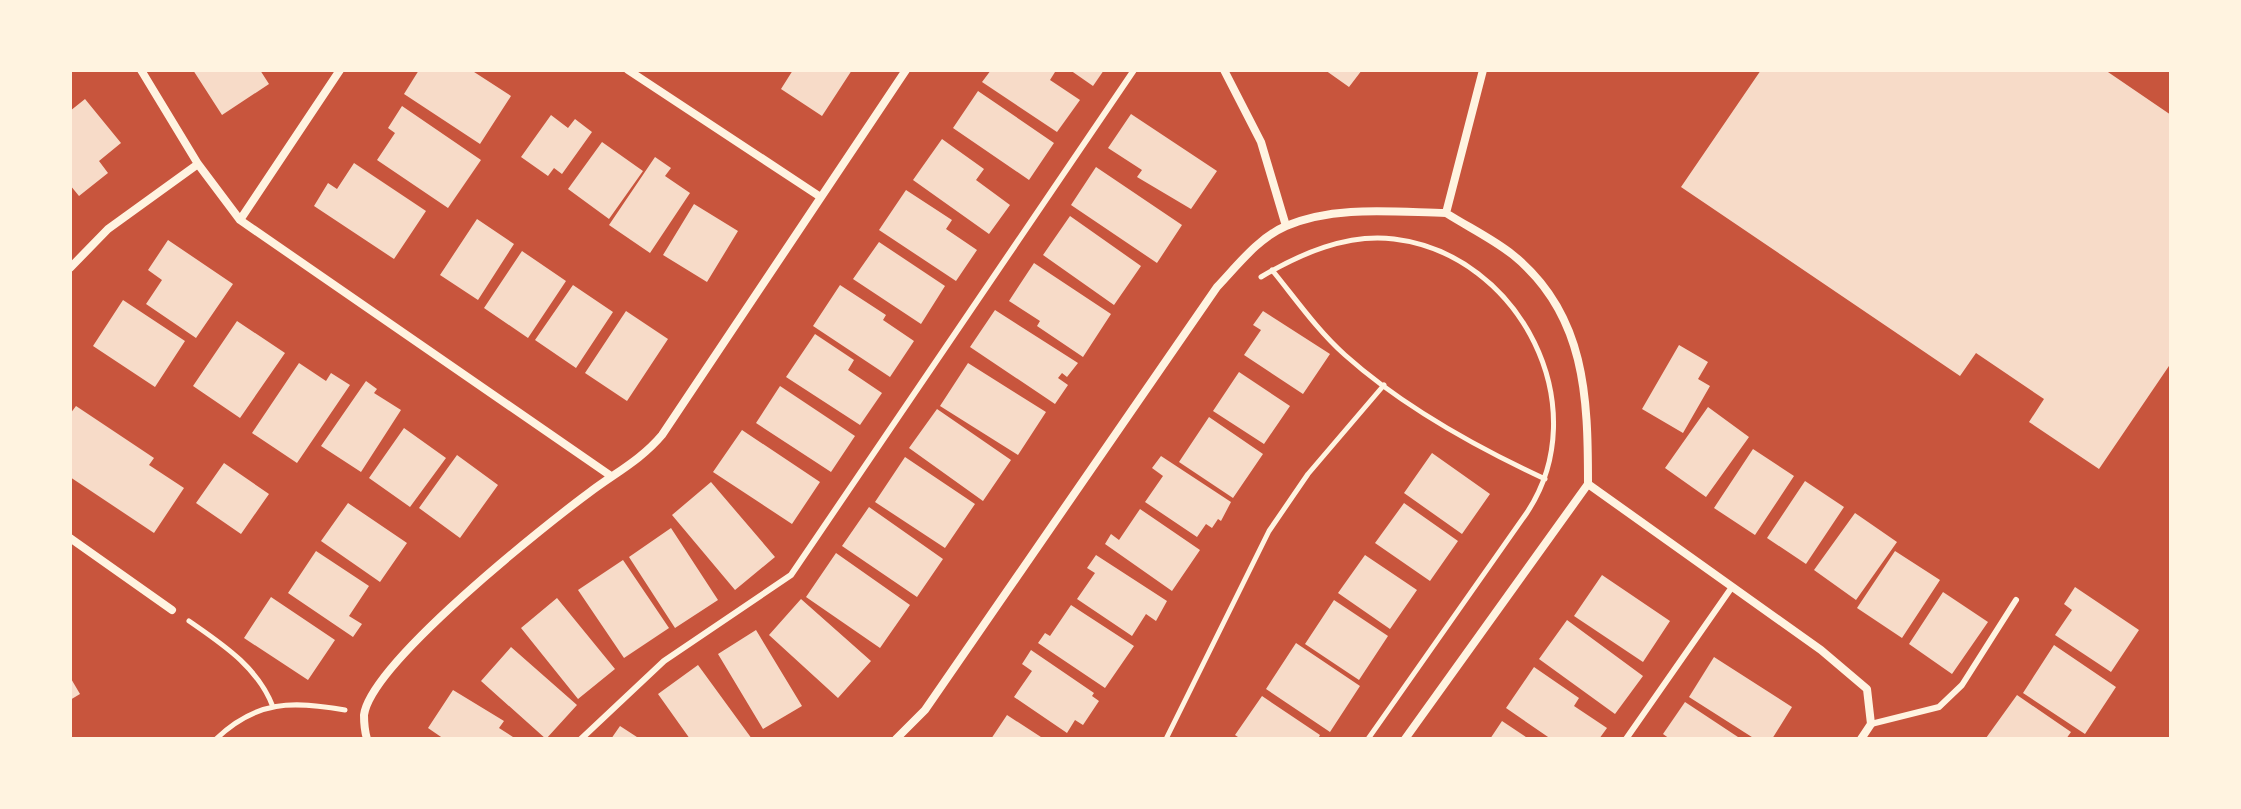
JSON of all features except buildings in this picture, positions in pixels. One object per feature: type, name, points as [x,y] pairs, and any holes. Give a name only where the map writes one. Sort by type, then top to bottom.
[{"type":"street","points":[[141,70],[198,164],[240,220],[611,476]]},
{"type":"street","points":[[240,220],[340,70]]},
{"type":"street","points":[[628,70],[819,196]]},
{"type":"street","points":[[367,739],[364,713],[375,691],[409,650],[469,589],[611,476],[644,456],[662,435],[906,70]]},
{"type":"street","points":[[1224,70],[1261,142],[1286,226]]},
{"type":"street","points":[[1446,213],[1483,70]]},
{"type":"street","points":[[70,268],[108,229],[198,164]]},
{"type":"street","points":[[896,739],[925,710],[1217,287],[1259,244],[1286,226],[1353,211],[1446,213],[1514,256],[1563,312],[1581,366],[1588,435],[1588,484],[1405,739]]},
{"type":"street","points":[[1588,484],[1867,689],[1871,724],[1861,739]]},
{"type":"street","points":[[70,538],[172,610]]},
{"type":"lane","points":[[581,739],[664,661],[791,575],[1134,70]]},
{"type":"lane","points":[[1626,739],[1732,587]]},
{"type":"lane","points":[[1871,724],[1939,707],[1962,685],[2016,600]]},
{"type":"path","points":[[1368,739],[1526,514],[1545,479],[1553,416],[1549,382],[1538,348],[1521,316],[1496,288],[1455,259],[1395,239],[1359,239],[1292,258],[1272,270],[1342,353],[1384,385],[1455,431],[1545,479]]},
{"type":"path","points":[[1166,739],[1269,531],[1308,474],[1384,385]]},
{"type":"path","points":[[172,610],[236,655],[266,687],[273,707]]},
{"type":"path","points":[[216,739],[232,724],[262,708],[301,703],[364,713]]}]
